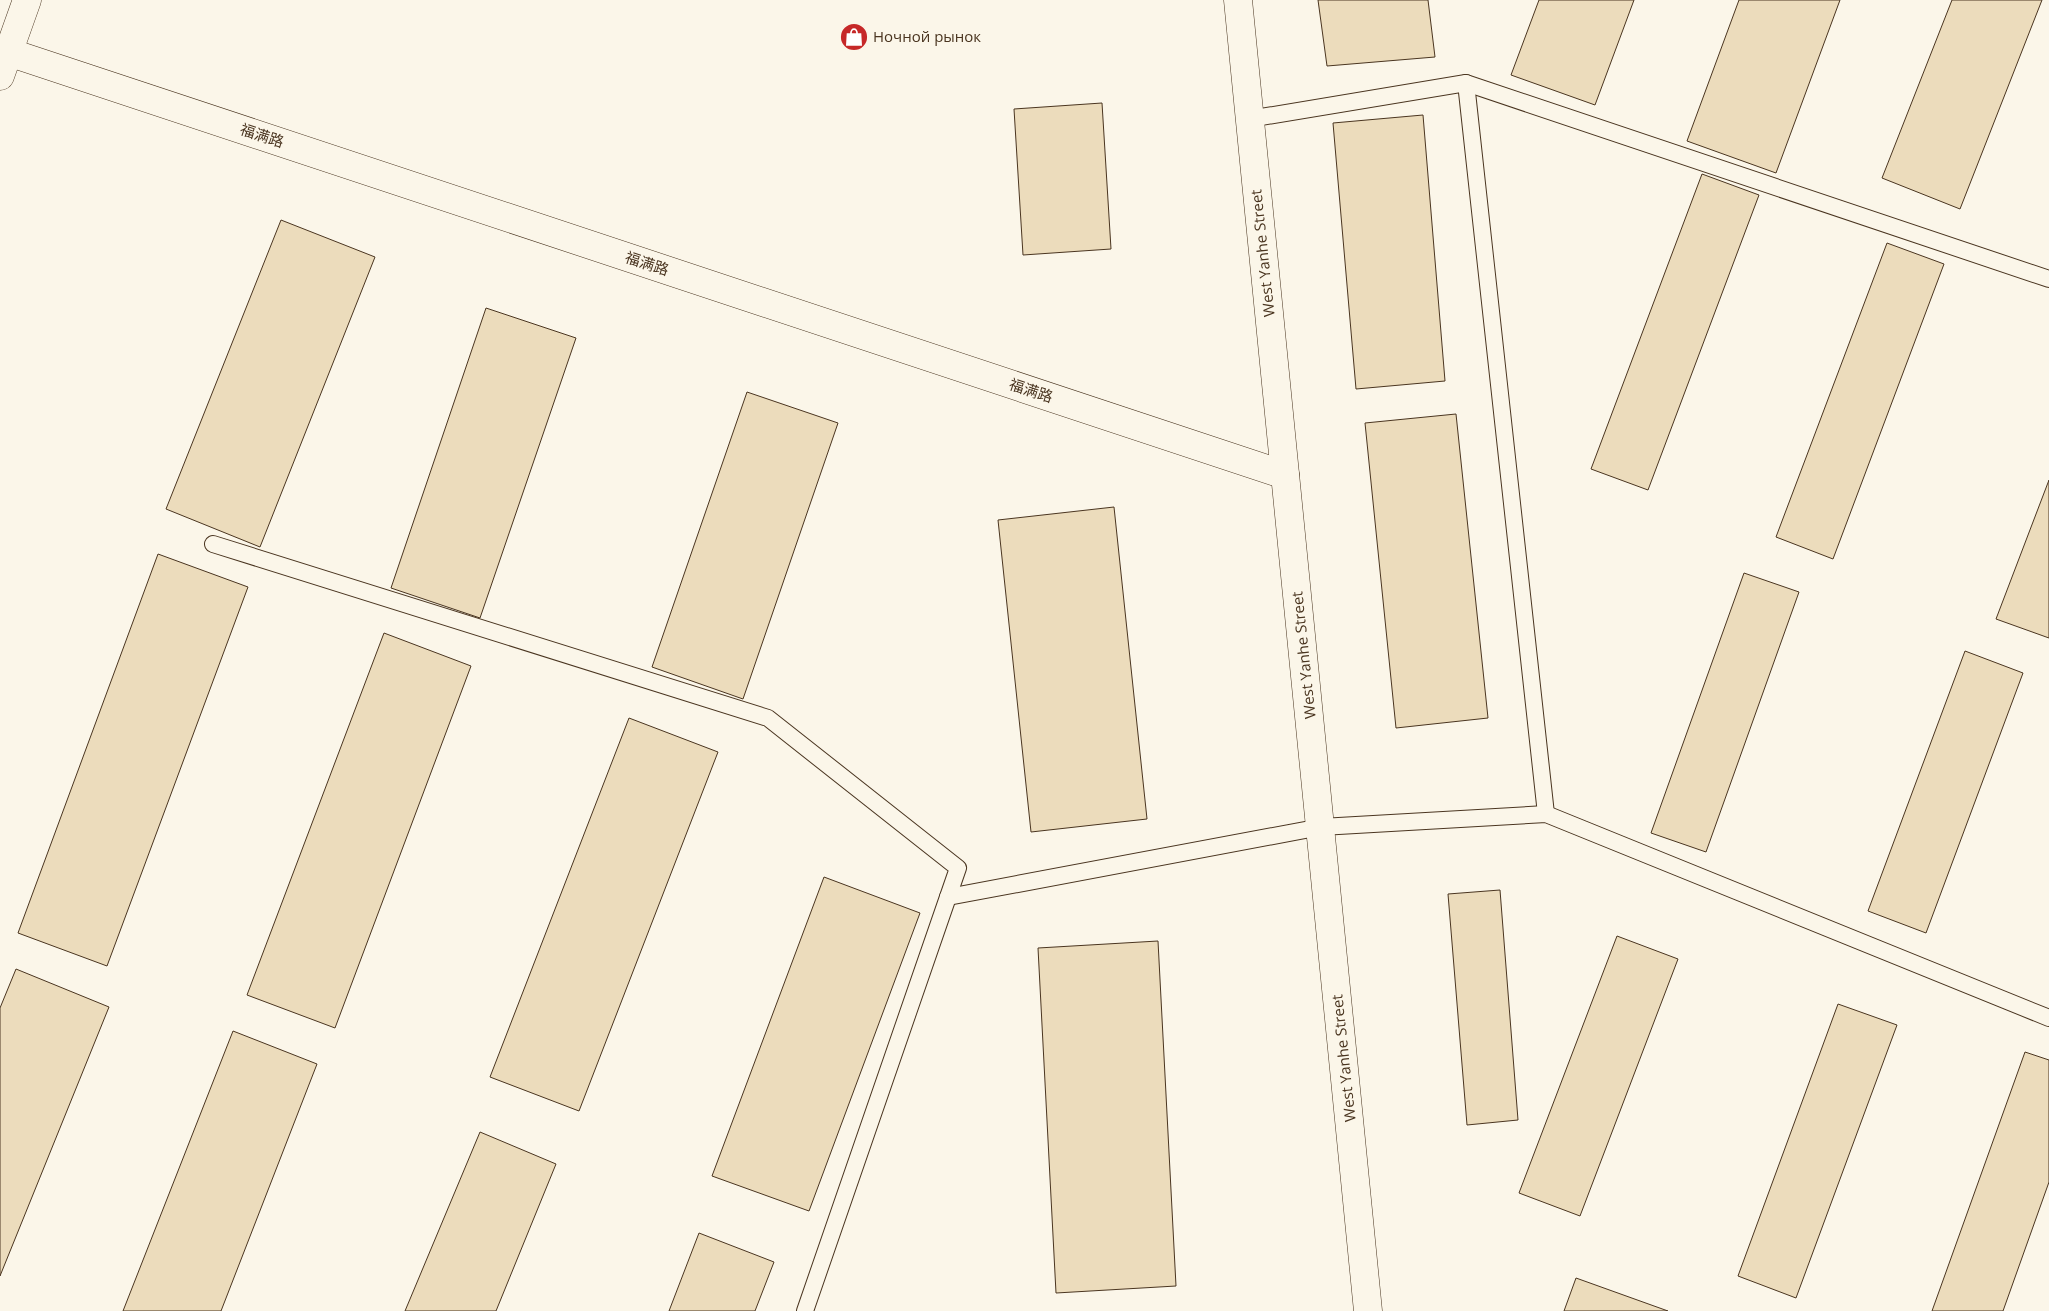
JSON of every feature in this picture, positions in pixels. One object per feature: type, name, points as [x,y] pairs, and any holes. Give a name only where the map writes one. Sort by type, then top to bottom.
[{"type":"street","points":[[4,64],[27,0]]},
{"type":"street","name":"West Yanhe Street","points":[[1238,0],[1368,1311]]},
{"type":"street","name":"福满路","points":[[4,64],[1285,475]]},
{"type":"lane","points":[[1466,83],[1546,814]]},
{"type":"lane","points":[[1249,119],[1466,83],[2049,279]]},
{"type":"lane","points":[[213,544],[768,718],[958,868],[805,1311]]},
{"type":"lane","points":[[948,898],[1321,827],[1546,814],[2049,1018]]},
{"type":"building","points":[[1318,0],[1428,0],[1435,57],[1327,66]]},
{"type":"building","points":[[1539,0],[1634,0],[1595,105],[1511,75]]},
{"type":"building","points":[[1739,0],[1840,0],[1776,173],[1687,141]]},
{"type":"building","points":[[1952,0],[2042,0],[1960,209],[1882,178]]},
{"type":"building","points":[[1102,103],[1111,249],[1023,255],[1014,109]]},
{"type":"building","points":[[1423,115],[1445,381],[1356,389],[1333,123]]},
{"type":"building","points":[[1702,174],[1759,195],[1648,490],[1591,469]]},
{"type":"building","points":[[281,220],[375,257],[260,547],[166,509]]},
{"type":"building","points":[[1887,243],[1944,264],[1833,559],[1776,537]]},
{"type":"building","points":[[486,308],[576,338],[480,618],[391,588]]},
{"type":"building","points":[[747,392],[838,423],[743,699],[652,667]]},
{"type":"building","points":[[1456,414],[1488,718],[1396,728],[1365,423]]},
{"type":"building","points":[[2049,480],[2049,638],[1996,619]]},
{"type":"building","points":[[1114,507],[1147,819],[1031,832],[998,520]]},
{"type":"building","points":[[158,554],[248,587],[107,966],[18,933]]},
{"type":"building","points":[[1744,573],[1799,592],[1706,852],[1651,833]]},
{"type":"building","points":[[384,633],[471,666],[335,1028],[247,995]]},
{"type":"building","points":[[1965,651],[2023,673],[1926,933],[1868,911]]},
{"type":"building","points":[[629,718],[718,752],[579,1111],[490,1077]]},
{"type":"building","points":[[824,877],[920,913],[809,1211],[712,1176]]},
{"type":"building","points":[[1500,890],[1518,1120],[1467,1125],[1448,894]]},
{"type":"building","points":[[1617,936],[1678,959],[1580,1216],[1519,1193]]},
{"type":"building","points":[[1158,941],[1176,1286],[1056,1293],[1038,948]]},
{"type":"building","points":[[16,969],[109,1007],[0,1276],[0,1008]]},
{"type":"building","points":[[1838,1004],[1897,1025],[1796,1298],[1738,1276]]},
{"type":"building","points":[[233,1031],[317,1064],[221,1311],[123,1311]]},
{"type":"building","points":[[2025,1052],[2049,1060],[2049,1182],[2003,1311],[1932,1311]]},
{"type":"building","points":[[480,1132],[556,1164],[496,1311],[405,1311]]},
{"type":"building","points":[[699,1233],[774,1262],[755,1311],[669,1311]]},
{"type":"building","points":[[1576,1278],[1668,1311],[1564,1311]]},
{"type":"place","name":"Ночной рынок","points":[[854,37]]}]
